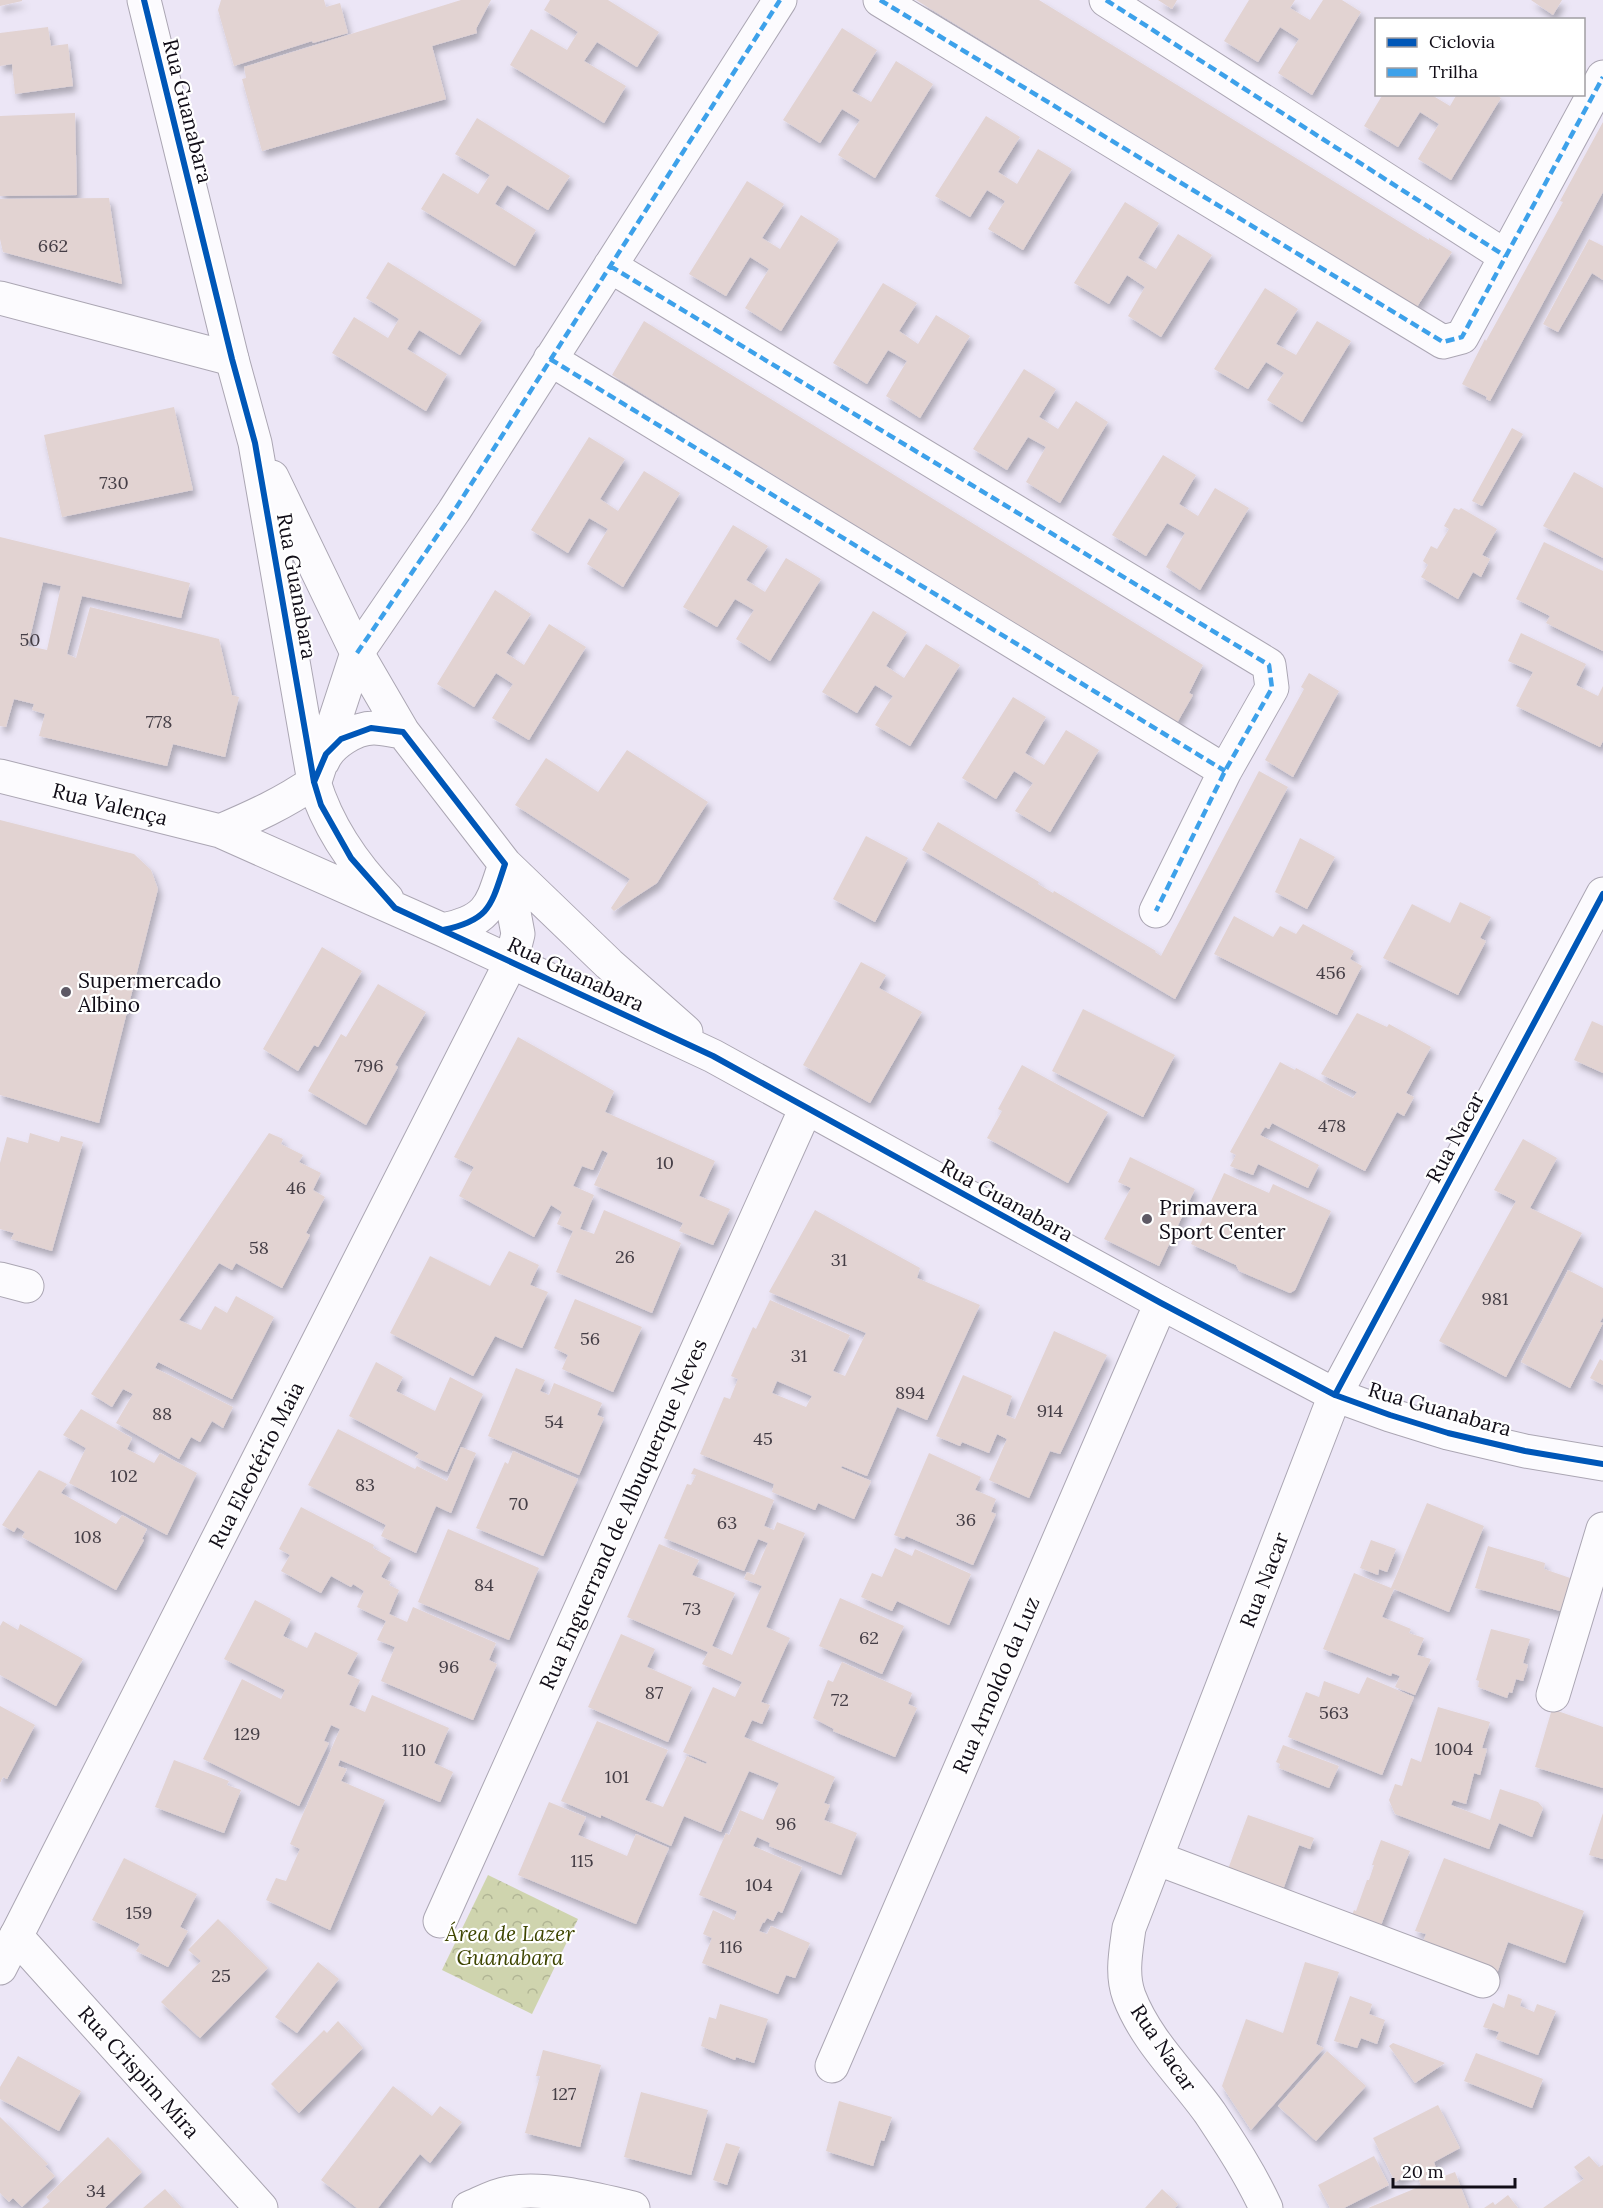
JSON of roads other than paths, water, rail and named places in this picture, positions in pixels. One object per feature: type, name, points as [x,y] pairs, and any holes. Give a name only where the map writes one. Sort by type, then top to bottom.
[{"type":"street","name":"Rua Guanabara","points":[[144,0],[232,359],[255,443],[314,783],[321,806],[351,858],[395,908],[713,1056],[1161,1303],[1335,1395],[1448,1433],[1525,1451],[1603,1464]]},
{"type":"street","points":[[314,783],[357,653],[454,511],[780,0]]},
{"type":"street","points":[[880,0],[1443,342],[1461,337],[1603,77]]},
{"type":"street","points":[[1106,0],[1505,256]]},
{"type":"street","points":[[610,266],[1269,665],[1272,688],[1225,771],[1156,911]]},
{"type":"street","points":[[0,297],[232,359]]},
{"type":"street","points":[[550,359],[1225,771]]},
{"type":"street","name":"Rua Guanabara","points":[[255,443],[357,653],[403,732],[504,864],[609,964],[713,1056]]},
{"type":"street","points":[[219,831],[263,813],[314,783],[326,754],[341,739],[371,728],[403,732]]},
{"type":"street","name":"Rua Valença","points":[[0,776],[219,831],[395,908]]},
{"type":"street","points":[[443,930],[462,926],[481,916],[492,902],[504,864]]},
{"type":"street","name":"Rua Eleotério Maia","points":[[0,1968],[512,962],[518,934],[504,864]]},
{"type":"street","name":"Rua Nacar","points":[[1266,2208],[1234,2150],[1210,2113],[1143,2025],[1129,1995],[1124,1964],[1129,1929],[1335,1395],[1603,894]]},
{"type":"street","name":"Rua Enguerrand de Albuquerque Neves","points":[[440,1921],[807,1108]]},
{"type":"street","name":"Rua Arnoldo da Luz","points":[[832,2066],[1161,1303]]},
{"type":"street","points":[[1553,1695],[1603,1529]]},
{"type":"street","points":[[1156,1858],[1483,1981]]},
{"type":"street","name":"Rua Crispim Mira","points":[[16,1936],[261,2208]]},
{"type":"street","points":[[469,2208],[508,2193],[543,2192],[585,2197],[633,2208]]},
{"type":"place","name":"Supermercado Albino","points":[[66,992]]},
{"type":"place","name":"Primavera Sport Center","points":[[1147,1219]]},
{"type":"park label","name":"Área de Lazer Guanabara","points":[[510,1945]]}]
